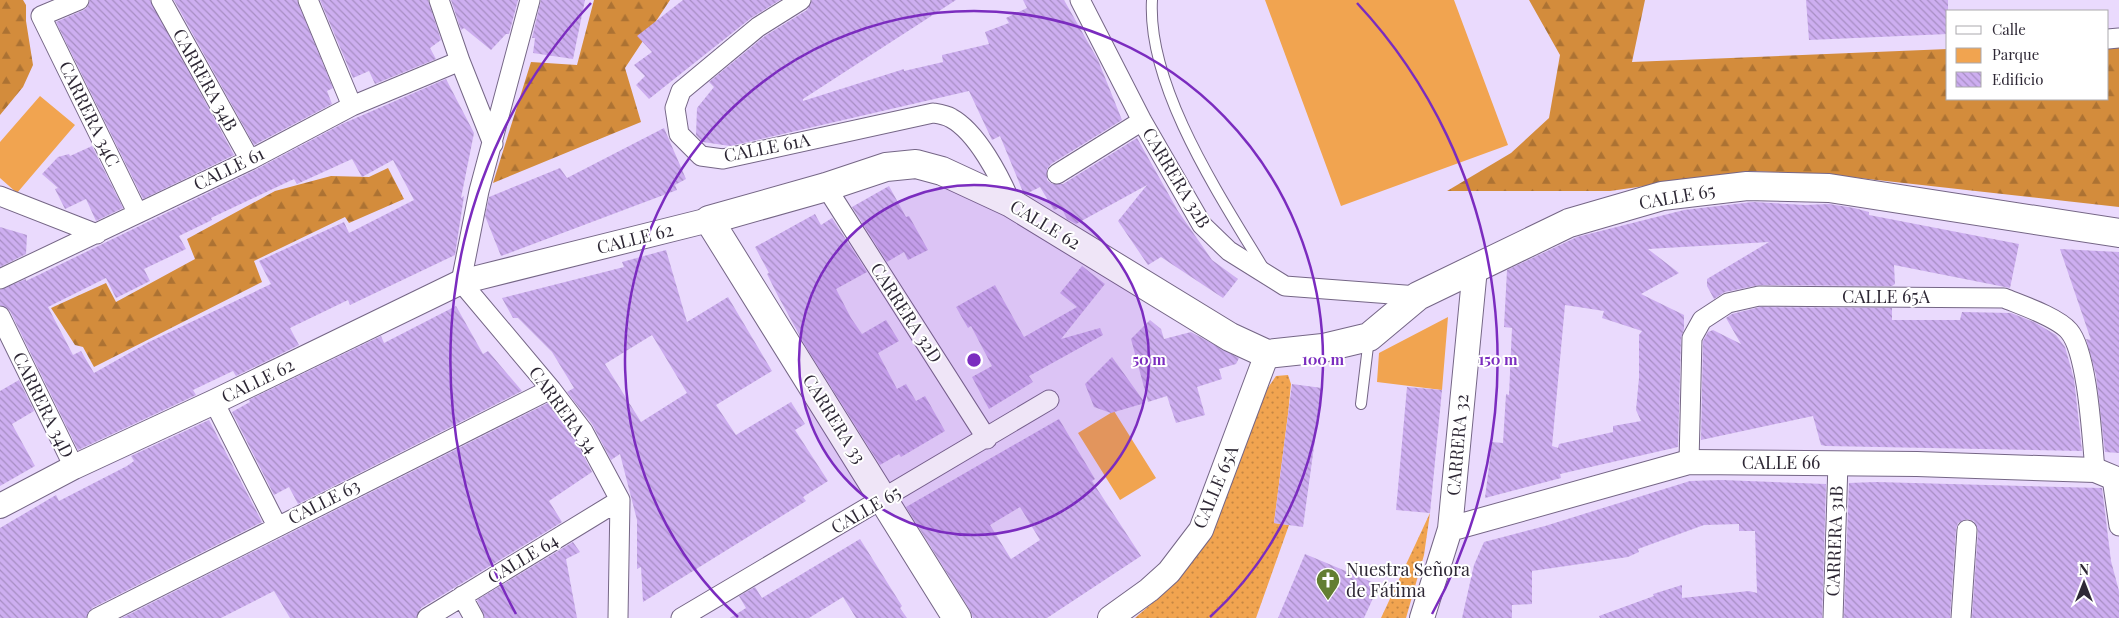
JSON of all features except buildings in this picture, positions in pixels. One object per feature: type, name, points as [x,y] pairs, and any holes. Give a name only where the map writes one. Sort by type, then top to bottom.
[{"type":"main road","name":"CALLE 62","points":[[709,220],[826,187],[886,167],[916,164],[942,171],[1011,203],[1230,337],[1267,354]]},
{"type":"main road","name":"CALLE 65","points":[[1267,354],[1323,348],[1369,337],[1418,296],[1475,268],[1569,224],[1662,196],[1747,186],[1829,188],[2119,233]]},
{"type":"main road","name":"CARRERA 33","points":[[709,220],[885,499],[957,618]]},
{"type":"street","name":"CARRERA 34C","points":[[79,0],[41,16],[137,212]]},
{"type":"street","name":"CARRERA 34B","points":[[161,0],[250,160]]},
{"type":"street","points":[[308,0],[352,106]]},
{"type":"street","points":[[439,0],[460,61],[493,144]]},
{"type":"street","points":[[461,282],[479,191],[530,0]]},
{"type":"street","name":"CALLE 61A","points":[[801,0],[758,27],[681,91],[675,108],[679,134],[701,156],[724,159],[933,113],[950,117],[966,130],[1000,179],[1011,203]]},
{"type":"street","name":"CARRERA 32B","points":[[1080,0],[1142,121],[1202,225],[1229,251],[1270,278],[1295,289],[1418,296]]},
{"type":"street","name":"CALLE 61","points":[[0,279],[97,234],[137,212],[250,160],[352,106],[460,61]]},
{"type":"street","points":[[1057,174],[1142,121]]},
{"type":"street","name":"CARRERA 32D","points":[[826,187],[986,439]]},
{"type":"street","points":[[0,196],[97,234]]},
{"type":"street","name":"CALLE 62","points":[[0,506],[74,467],[214,402],[461,282],[709,220]]},
{"type":"street","name":"CARRERA 32","points":[[1422,618],[1450,530],[1475,268]]},
{"type":"street","name":"CARRERA 34","points":[[461,282],[551,389],[583,431],[620,500],[618,618]]},
{"type":"street","name":"CALLE 65A","points":[[1689,462],[1692,338],[1702,320],[1728,304],[1759,296],[2004,298],[2038,312],[2069,331],[2083,364],[2119,526]]},
{"type":"street","name":"CARRERA 34D","points":[[0,316],[74,467]]},
{"type":"street","name":"CALLE 65A","points":[[1110,618],[1149,590],[1169,572],[1201,530],[1267,354]]},
{"type":"street","name":"CALLE 63","points":[[97,618],[551,389]]},
{"type":"street","name":"CALLE 65","points":[[681,618],[885,499],[1049,400]]},
{"type":"street","points":[[214,402],[277,526]]},
{"type":"street","name":"CALLE 66","points":[[1450,530],[1689,462],[1838,463],[2108,476]]},
{"type":"street","name":"CARRERA 31B","points":[[1833,618],[1838,463]]},
{"type":"street","name":"CALLE 64","points":[[427,618],[620,500]]},
{"type":"street","points":[[1961,618],[1967,530]]},
{"type":"street","points":[[462,596],[474,618]]},
{"type":"lane","points":[[1152,0],[1157,56],[1175,107],[1221,198],[1270,278]]},
{"type":"lane","points":[[1361,404],[1369,337]]},
{"type":"green space","points":[[0,0],[23,0],[26,5],[26,21],[33,65],[23,87],[0,115]]},
{"type":"green space","points":[[594,0],[670,0],[625,68],[641,122],[493,183],[531,62],[577,65]]},
{"type":"green space","points":[[1265,0],[1454,0],[1508,145],[1341,206]]},
{"type":"green space","points":[[1529,0],[1645,0],[1632,62],[1946,49],[1946,100],[2109,100],[2109,43],[2119,42],[2119,207],[1823,174],[1749,171],[1610,191],[1447,191],[1511,153],[1549,118],[1560,55]]},
{"type":"green space","points":[[40,96],[75,125],[17,193],[0,178],[0,142]]},
{"type":"green space","points":[[388,168],[404,199],[349,223],[345,217],[254,261],[262,282],[94,367],[83,347],[75,345],[51,308],[106,283],[116,302],[195,259],[187,239],[275,191],[331,176],[369,177]]},
{"type":"green space","points":[[1448,317],[1442,390],[1377,382],[1379,353]]},
{"type":"green space","points":[[1288,375],[1291,384],[1274,523],[1289,525],[1256,618],[1135,618],[1172,586],[1214,528],[1267,389],[1276,376]]},
{"type":"green space","points":[[1114,411],[1156,478],[1120,500],[1078,433]]},
{"type":"green space","points":[[1430,513],[1424,555],[1406,618],[1381,618]]},
{"type":"place","name":"Nuestra Señora de Fátima","points":[[1328,601]]}]
